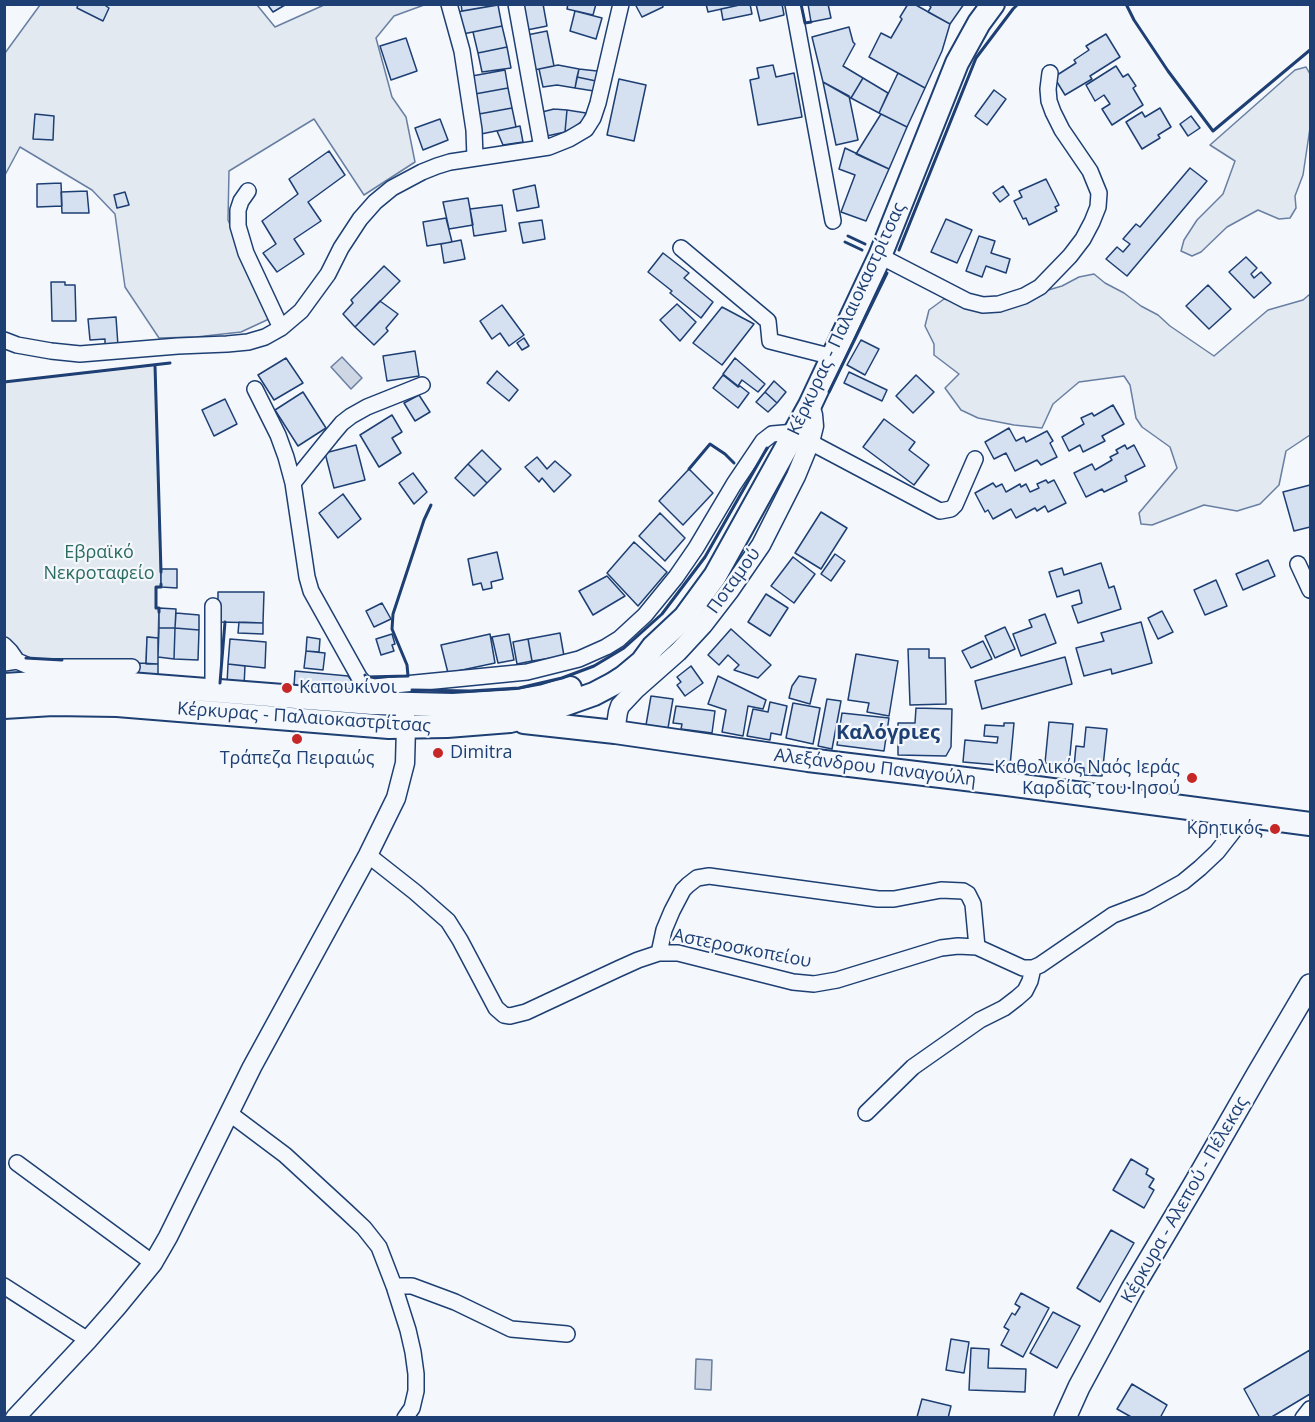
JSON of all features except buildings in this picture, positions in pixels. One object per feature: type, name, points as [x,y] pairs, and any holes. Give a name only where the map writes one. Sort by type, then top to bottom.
[{"type":"main road","name":"Κέρκυρας - Παλαιοκαστρίτσας","points":[[4,707],[53,704],[117,705],[406,728],[510,721],[558,708],[613,684],[642,662],[685,617],[715,576],[802,437],[810,405],[880,256],[957,63],[979,23],[993,4]]},
{"type":"main road","name":"Κέρκυρας - Παλαιοκαστρίτσας","points":[[4,685],[94,675],[117,683],[213,690],[373,695],[404,705],[492,704],[544,696],[592,679],[629,658],[653,648]]},
{"type":"main road","name":"Αλεξάνδρου Παναγούλη","points":[[510,721],[615,732],[808,760],[1311,824]]},
{"type":"main road","name":"Κέρκυρα - Αλεπού - Πέλεκας","points":[[1065,1418],[1079,1387],[1132,1289],[1311,985]]},
{"type":"street","points":[[449,4],[462,51],[476,158]]},
{"type":"street","points":[[516,4],[542,148]]},
{"type":"street","points":[[4,340],[17,345],[80,354],[248,342],[265,337],[281,328],[301,311],[328,274],[341,248],[360,219],[383,195],[429,168],[450,162],[560,144],[583,131],[591,122],[598,103],[621,4]]},
{"type":"street","points":[[793,4],[833,221]]},
{"type":"street","points":[[880,256],[967,301],[982,305],[999,304],[1024,296],[1040,287],[1070,256],[1092,222],[1098,207],[1099,193],[1090,171],[1062,130],[1053,112],[1048,89],[1050,73]]},
{"type":"street","points":[[248,191],[238,210],[238,226],[246,253],[281,328]]},
{"type":"street","points":[[681,248],[768,321],[770,340],[833,357]]},
{"type":"street","points":[[293,483],[342,423],[351,416],[367,407],[422,385]]},
{"type":"street","points":[[255,389],[278,435],[293,483],[311,591],[360,677],[373,695],[527,672],[568,663],[606,647],[630,630],[676,577],[734,484],[763,441],[772,434],[802,437],[940,511],[951,509],[955,505],[975,459]]},
{"type":"street","name":"Ποταμού","points":[[615,732],[620,706],[703,625],[761,545],[796,476],[802,437]]},
{"type":"street","points":[[1298,564],[1311,590]]},
{"type":"street","points":[[213,606],[213,690]]},
{"type":"street","points":[[4,645],[10,651],[11,662],[31,667],[94,675],[132,667]]},
{"type":"street","points":[[15,1418],[88,1340],[153,1263],[168,1237],[258,1057],[392,808],[405,763],[404,705]]},
{"type":"street","points":[[866,1113],[914,1067],[980,1020],[1004,1008],[1017,998],[1025,991],[1033,968],[1113,915],[1147,902],[1183,882],[1217,852],[1246,815]]},
{"type":"street","name":"Αστεροσκοπείου","points":[[368,855],[448,921],[496,1008],[504,1015],[526,1012],[618,969],[659,953],[678,953],[793,982],[814,984],[837,980],[941,948],[958,946],[977,947],[1023,968],[1033,968]]},
{"type":"street","points":[[659,953],[664,930],[676,900],[683,890],[697,878],[709,876],[878,899],[894,899],[941,890],[963,891],[968,894],[973,904],[977,947]]},
{"type":"street","points":[[229,1113],[285,1155],[364,1228],[379,1247],[394,1286],[413,1352],[416,1374],[415,1402],[405,1418]]},
{"type":"street","points":[[17,1163],[153,1263]]},
{"type":"street","points":[[4,1286],[88,1340]]},
{"type":"street","points":[[394,1286],[412,1286],[423,1290],[455,1302],[511,1329],[567,1334]]},
{"type":"street","points":[[1303,1418],[1311,1409]]},
{"type":"green space","points":[[40,5],[257,5],[275,27],[324,5],[424,5],[394,16],[376,38],[392,97],[406,117],[415,162],[364,195],[314,119],[229,171],[228,220],[269,319],[241,332],[159,338],[125,287],[115,214],[92,190],[20,147],[5,175],[5,53]]},
{"type":"green space","points":[[1306,67],[1310,74],[1310,128],[1303,175],[1295,196],[1296,208],[1290,218],[1279,219],[1258,210],[1227,227],[1201,252],[1192,256],[1181,251],[1184,240],[1197,220],[1223,194],[1235,161],[1210,145],[1295,70]]},
{"type":"green space","points":[[1094,274],[1158,315],[1214,356],[1268,310],[1303,300],[1310,294],[1310,435],[1286,451],[1279,485],[1260,504],[1237,511],[1204,505],[1152,525],[1141,524],[1139,513],[1177,468],[1170,447],[1142,427],[1136,418],[1130,385],[1124,376],[1079,382],[1053,404],[1042,428],[978,418],[961,410],[945,388],[959,374],[934,355],[934,344],[925,326],[929,310],[944,299],[958,302],[971,310],[1001,312],[1021,298],[1062,286],[1079,277]]},
{"type":"green space","name":"Εβραϊκό Νεκροταφείο","points":[[155,365],[161,587],[156,588],[156,608],[159,608],[158,638],[147,637],[146,664],[17,658],[5,642],[4,382]]},
{"type":"shaded area","points":[[342,357],[362,378],[351,389],[331,367]]},
{"type":"shaded area","points":[[696,1359],[712,1360],[711,1390],[695,1389]]},
{"type":"wall","points":[[801,4],[805,23],[811,22]]},
{"type":"wall","points":[[899,250],[976,58],[1018,4]]},
{"type":"wall","points":[[1126,4],[1168,71],[1213,131],[1310,50]]},
{"type":"wall","points":[[848,236],[865,244]]},
{"type":"wall","points":[[845,242],[862,250]]},
{"type":"wall","points":[[829,392],[887,273]]},
{"type":"wall","points":[[4,382],[170,363]]},
{"type":"wall","points":[[155,365],[161,572]]},
{"type":"wall","points":[[689,469],[710,444],[734,463]]},
{"type":"wall","points":[[412,690],[470,691],[519,688],[562,678],[594,666],[624,648],[662,614],[705,557],[767,448]]},
{"type":"wall","points":[[365,675],[366,677],[408,676],[407,665],[392,629],[393,614],[431,505]]},
{"type":"wall","points":[[159,612],[159,608],[156,608],[156,587],[161,587],[161,584]]},
{"type":"wall","points":[[220,683],[225,622]]},
{"type":"wall","points":[[26,658],[62,660]]},
{"type":"place","name":"Καπουκίνοι","points":[[287,688]]},
{"type":"place","name":"Τράπεζα Πειραιώς","points":[[297,739]]},
{"type":"place","name":"Dimitra","points":[[438,753]]},
{"type":"place","name":"Καθολικός Ναός Ιεράς Καρδίας του Ιησού","points":[[1192,778]]},
{"type":"place","name":"Κρητικός","points":[[1275,829]]},
{"type":"district","name":"Καλόγριες","points":[[888,733]]}]
